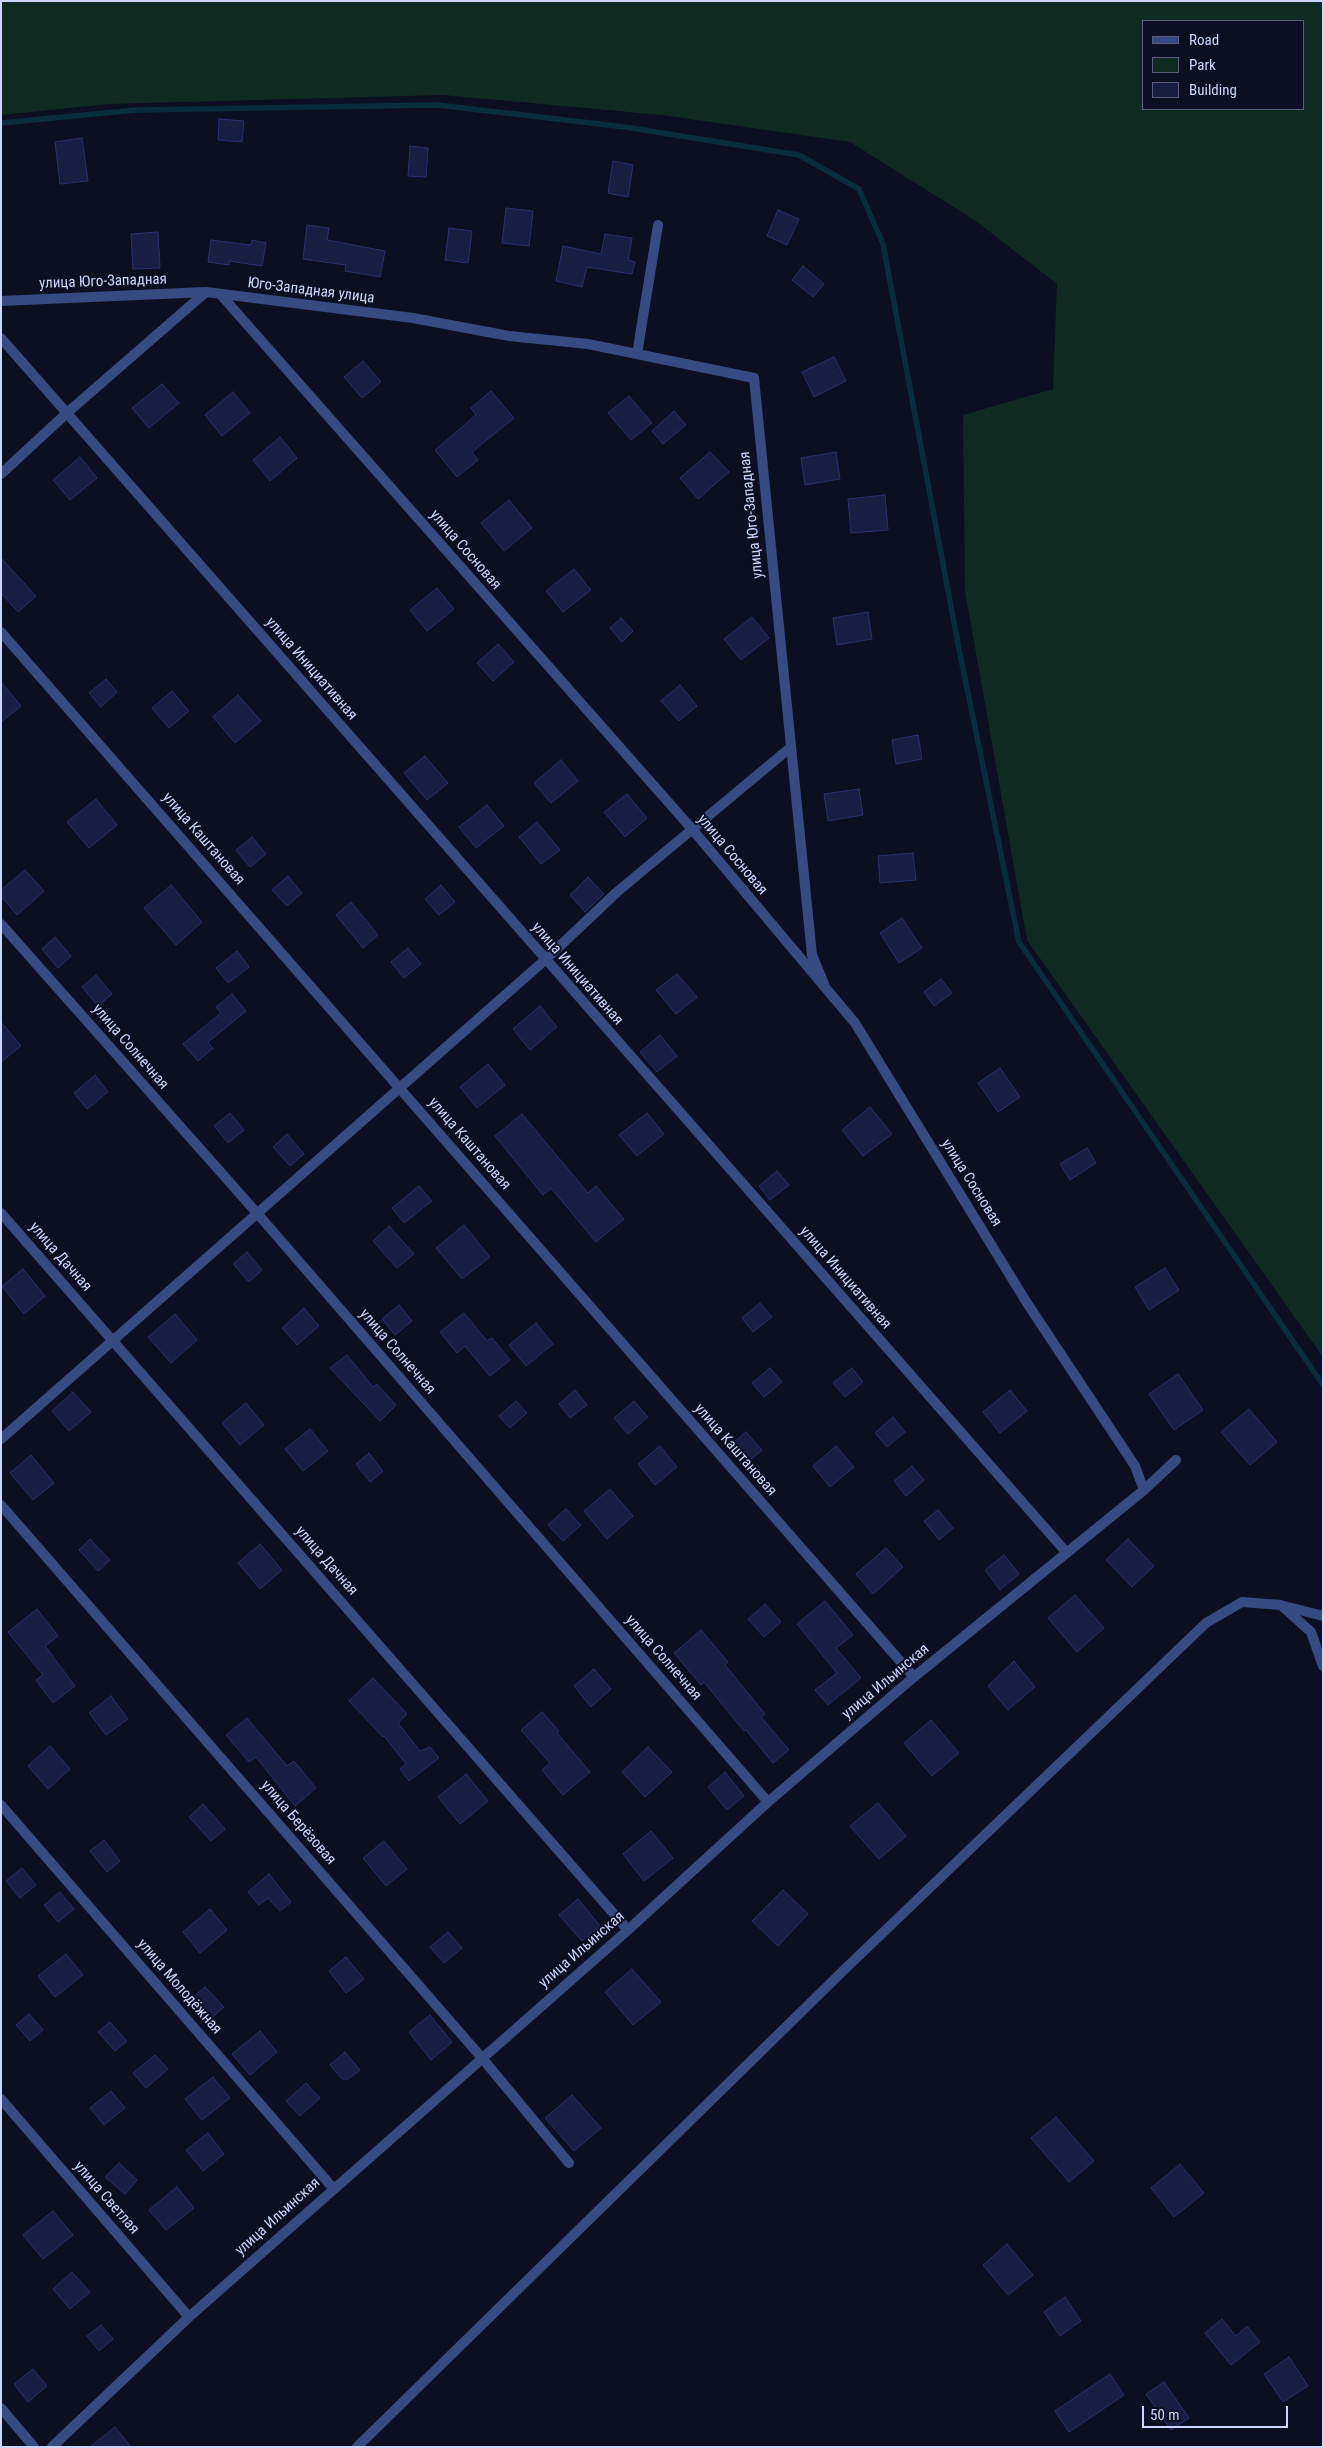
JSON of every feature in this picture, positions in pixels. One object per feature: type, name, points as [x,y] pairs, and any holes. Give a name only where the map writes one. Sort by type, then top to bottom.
[{"type":"street","points":[[637,354],[658,225]]},
{"type":"street","points":[[1,474],[68,412],[206,292]]},
{"type":"street","name":"улица Юго-Западная","points":[[1,301],[206,292]]},
{"type":"street","name":"Юго-Западная улица","points":[[206,292],[412,318]]},
{"type":"street","name":"улица Сосновая","points":[[221,295],[692,829],[855,1023],[1027,1303],[1135,1466],[1144,1490]]},
{"type":"street","name":"улица Юго-Западная","points":[[412,318],[509,336],[588,344],[754,378],[812,955],[827,992]]},
{"type":"street","name":"улица Инициативная","points":[[1,338],[68,412],[545,960],[1067,1553]]},
{"type":"street","name":"улица Каштановая","points":[[1,632],[914,1678]]},
{"type":"street","points":[[1,1438],[545,960],[617,892],[791,747]]},
{"type":"street","name":"улица Солнечная","points":[[1,924],[256,1212],[768,1802]]},
{"type":"street","name":"улица Дачная","points":[[1,1213],[628,1930]]},
{"type":"street","name":"улица Ильинская","points":[[52,2447],[189,2316],[628,1930],[768,1802],[914,1678],[1144,1490],[1176,1460]]},
{"type":"street","name":"улица Берёзовая","points":[[1,1505],[482,2058],[569,2163]]},
{"type":"street","points":[[357,2447],[846,1968],[1206,1623],[1242,1602],[1281,1605],[1323,1616]]},
{"type":"street","points":[[1281,1605],[1311,1632],[1323,1666]]},
{"type":"street","name":"улица Молодёжная","points":[[1,1805],[333,2188]]},
{"type":"street","name":"улица Светлая","points":[[1,2099],[189,2316]]},
{"type":"street","points":[[1,2408],[34,2447]]},
{"type":"green space","points":[[1,1],[1323,1],[1323,1357],[1027,940],[965,591],[963,415],[1053,389],[1057,284],[976,221],[850,142],[662,115],[443,95],[108,104],[1,115]]},
{"type":"building","points":[[219,119],[244,121],[242,142],[218,140]]},
{"type":"building","points":[[82,138],[88,181],[60,184],[55,142]]},
{"type":"building","points":[[410,146],[428,148],[426,177],[408,176]]},
{"type":"building","points":[[613,161],[633,165],[628,197],[608,193]]},
{"type":"building","points":[[506,208],[533,211],[529,246],[502,243]]},
{"type":"building","points":[[778,210],[799,219],[787,245],[767,236]]},
{"type":"building","points":[[307,225],[329,228],[327,240],[385,251],[380,277],[345,271],[346,265],[303,259]]},
{"type":"building","points":[[449,228],[472,231],[468,263],[445,260]]},
{"type":"building","points":[[158,232],[160,268],[133,269],[131,234]]},
{"type":"building","points":[[605,234],[632,238],[628,260],[635,262],[632,274],[587,267],[582,287],[556,281],[563,246],[601,254]]},
{"type":"building","points":[[211,240],[251,245],[252,240],[266,243],[262,266],[229,261],[229,265],[208,262]]},
{"type":"building","points":[[803,266],[824,284],[813,297],[792,280]]},
{"type":"building","points":[[834,357],[846,381],[814,397],[802,372]]},
{"type":"building","points":[[363,361],[381,382],[362,398],[344,377]]},
{"type":"building","points":[[162,384],[179,403],[149,428],[132,408]]},
{"type":"building","points":[[491,391],[514,418],[472,452],[478,460],[457,477],[435,450],[476,415],[471,408]]},
{"type":"building","points":[[233,392],[250,413],[222,436],[205,415]]},
{"type":"building","points":[[629,396],[652,423],[631,440],[608,413]]},
{"type":"building","points":[[674,411],[686,425],[663,444],[652,431]]},
{"type":"building","points":[[280,437],[297,458],[270,481],[253,460]]},
{"type":"building","points":[[710,452],[729,472],[698,499],[680,478]]},
{"type":"building","points":[[836,452],[840,479],[805,485],[801,458]]},
{"type":"building","points":[[80,457],[97,478],[70,500],[53,480]]},
{"type":"building","points":[[885,495],[888,530],[851,533],[848,499]]},
{"type":"building","points":[[509,500],[532,528],[504,551],[481,523]]},
{"type":"building","points":[[1,558],[36,596],[18,612],[1,593]]},
{"type":"building","points":[[574,569],[591,590],[563,612],[546,591]]},
{"type":"building","points":[[437,588],[454,609],[427,631],[410,610]]},
{"type":"building","points":[[868,612],[872,639],[837,645],[833,618]]},
{"type":"building","points":[[752,617],[769,638],[741,660],[724,639]]},
{"type":"building","points":[[621,618],[633,631],[622,642],[610,628]]},
{"type":"building","points":[[498,644],[514,662],[493,681],[477,663]]},
{"type":"building","points":[[106,679],[117,692],[101,707],[89,693]]},
{"type":"building","points":[[1,682],[21,706],[1,722]]},
{"type":"building","points":[[680,685],[697,706],[679,721],[661,701]]},
{"type":"building","points":[[172,691],[189,711],[169,728],[152,708]]},
{"type":"building","points":[[238,695],[261,721],[235,743],[213,717]]},
{"type":"building","points":[[918,735],[922,759],[896,764],[892,740]]},
{"type":"building","points":[[425,756],[448,783],[427,800],[404,773]]},
{"type":"building","points":[[561,760],[578,781],[551,803],[534,783]]},
{"type":"building","points":[[859,789],[863,815],[828,821],[824,794]]},
{"type":"building","points":[[627,794],[647,818],[625,837],[604,812]]},
{"type":"building","points":[[96,799],[117,825],[89,848],[67,822]]},
{"type":"building","points":[[487,805],[504,826],[476,848],[459,827]]},
{"type":"building","points":[[537,822],[560,850],[541,864],[519,837]]},
{"type":"building","points":[[252,837],[266,854],[250,867],[236,850]]},
{"type":"building","points":[[913,853],[916,880],[880,883],[878,856]]},
{"type":"building","points":[[25,870],[44,891],[17,915],[1,896],[1,890]]},
{"type":"building","points":[[288,876],[302,893],[287,906],[272,890]]},
{"type":"building","points":[[588,877],[604,894],[585,912],[570,895]]},
{"type":"building","points":[[171,885],[202,922],[176,945],[144,908]]},
{"type":"building","points":[[441,885],[455,902],[439,915],[425,899]]},
{"type":"building","points":[[351,902],[378,935],[363,948],[336,915]]},
{"type":"building","points":[[902,918],[922,948],[899,963],[880,933]]},
{"type":"building","points":[[55,937],[71,956],[58,968],[42,949]]},
{"type":"building","points":[[408,948],[421,964],[404,978],[391,962]]},
{"type":"building","points":[[237,951],[249,967],[228,983],[216,968]]},
{"type":"building","points":[[677,974],[697,997],[676,1014],[656,990]]},
{"type":"building","points":[[96,975],[112,994],[98,1006],[82,987]]},
{"type":"building","points":[[941,979],[952,993],[934,1006],[924,992]]},
{"type":"building","points":[[232,994],[246,1011],[208,1042],[213,1048],[198,1061],[183,1044],[221,1013],[216,1007]]},
{"type":"building","points":[[540,1006],[557,1027],[530,1050],[513,1029]]},
{"type":"building","points":[[1,1022],[21,1046],[1,1062]]},
{"type":"building","points":[[660,1035],[677,1056],[657,1072],[640,1052]]},
{"type":"building","points":[[488,1064],[505,1085],[477,1108],[460,1087]]},
{"type":"building","points":[[1000,1068],[1020,1097],[998,1112],[978,1083]]},
{"type":"building","points":[[95,1075],[108,1092],[87,1109],[74,1093]]},
{"type":"building","points":[[870,1107],[892,1134],[863,1156],[842,1130]]},
{"type":"building","points":[[230,1113],[244,1130],[228,1143],[214,1126]]},
{"type":"building","points":[[647,1113],[664,1134],[637,1156],[619,1135]]},
{"type":"building","points":[[522,1114],[588,1193],[596,1186],[624,1219],[596,1242],[551,1188],[543,1195],[495,1136]]},
{"type":"building","points":[[287,1134],[304,1154],[290,1166],[273,1147]]},
{"type":"building","points":[[1087,1148],[1096,1163],[1070,1180],[1060,1164]]},
{"type":"building","points":[[777,1171],[789,1185],[770,1200],[759,1186]]},
{"type":"building","points":[[419,1186],[432,1201],[404,1223],[392,1208]]},
{"type":"building","points":[[464,1225],[490,1257],[462,1279],[436,1248]]},
{"type":"building","points":[[389,1226],[414,1254],[397,1268],[373,1241]]},
{"type":"building","points":[[247,1252],[262,1270],[249,1282],[233,1264]]},
{"type":"building","points":[[1165,1268],[1179,1290],[1149,1310],[1135,1287]]},
{"type":"building","points":[[23,1269],[45,1296],[24,1314],[2,1286]]},
{"type":"building","points":[[760,1303],[772,1317],[753,1332],[742,1318]]},
{"type":"building","points":[[399,1305],[412,1321],[395,1335],[382,1319]]},
{"type":"building","points":[[304,1308],[319,1326],[297,1345],[282,1328]]},
{"type":"building","points":[[464,1313],[487,1341],[492,1338],[510,1360],[490,1376],[465,1346],[457,1353],[440,1332]]},
{"type":"building","points":[[175,1314],[197,1340],[171,1363],[148,1337]]},
{"type":"building","points":[[536,1323],[553,1344],[526,1366],[509,1345]]},
{"type":"building","points":[[347,1355],[373,1387],[377,1384],[396,1405],[380,1421],[330,1368]]},
{"type":"building","points":[[770,1368],[782,1382],[764,1397],[752,1383]]},
{"type":"building","points":[[852,1368],[863,1382],[845,1397],[833,1383]]},
{"type":"building","points":[[1178,1374],[1203,1410],[1174,1430],[1149,1394]]},
{"type":"building","points":[[575,1390],[587,1405],[570,1418],[559,1404]]},
{"type":"building","points":[[1010,1390],[1027,1411],[1000,1433],[983,1412]]},
{"type":"building","points":[[73,1392],[91,1412],[69,1431],[52,1411]]},
{"type":"building","points":[[516,1401],[527,1413],[510,1428],[499,1416]]},
{"type":"building","points":[[634,1401],[648,1417],[628,1434],[614,1418]]},
{"type":"building","points":[[246,1403],[264,1425],[240,1445],[222,1423]]},
{"type":"building","points":[[1249,1409],[1277,1442],[1250,1465],[1221,1432]]},
{"type":"building","points":[[893,1417],[905,1432],[887,1447],[875,1433]]},
{"type":"building","points":[[310,1429],[328,1451],[303,1471],[285,1449]]},
{"type":"building","points":[[746,1432],[762,1450],[748,1462],[732,1444]]},
{"type":"building","points":[[660,1446],[677,1467],[655,1485],[638,1464]]},
{"type":"building","points":[[836,1446],[854,1467],[830,1487],[813,1466]]},
{"type":"building","points":[[369,1453],[383,1471],[370,1482],[356,1464]]},
{"type":"building","points":[[31,1455],[54,1483],[33,1500],[10,1473]]},
{"type":"building","points":[[912,1466],[924,1480],[906,1496],[894,1481]]},
{"type":"building","points":[[610,1489],[633,1516],[607,1539],[584,1511]]},
{"type":"building","points":[[566,1509],[581,1525],[563,1541],[548,1525]]},
{"type":"building","points":[[938,1510],[953,1528],[939,1540],[924,1521]]},
{"type":"building","points":[[90,1539],[110,1560],[98,1571],[79,1550]]},
{"type":"building","points":[[1128,1539],[1154,1566],[1132,1587],[1106,1560]]},
{"type":"building","points":[[260,1544],[282,1570],[260,1589],[238,1563]]},
{"type":"building","points":[[886,1548],[903,1567],[873,1594],[856,1574]]},
{"type":"building","points":[[1004,1555],[1019,1574],[1000,1590],[985,1570]]},
{"type":"building","points":[[1075,1595],[1104,1628],[1077,1652],[1048,1618]]},
{"type":"building","points":[[825,1601],[853,1635],[836,1648],[861,1678],[828,1705],[815,1690],[837,1673],[797,1624]]},
{"type":"building","points":[[765,1604],[781,1622],[764,1637],[748,1619]]},
{"type":"building","points":[[37,1609],[58,1636],[45,1646],[75,1686],[53,1703],[36,1680],[43,1675],[8,1632]]},
{"type":"building","points":[[701,1630],[728,1662],[725,1665],[765,1714],[761,1717],[789,1750],[773,1763],[704,1682],[701,1685],[674,1653]]},
{"type":"building","points":[[1014,1661],[1035,1687],[1008,1710],[988,1686]]},
{"type":"building","points":[[594,1669],[611,1689],[591,1707],[574,1686]]},
{"type":"building","points":[[373,1678],[407,1714],[398,1723],[420,1751],[430,1747],[439,1758],[409,1781],[400,1769],[406,1764],[384,1736],[349,1701]]},
{"type":"building","points":[[111,1696],[128,1719],[106,1735],[89,1713]]},
{"type":"building","points":[[542,1712],[590,1772],[563,1795],[542,1770],[550,1763],[521,1730]]},
{"type":"building","points":[[247,1718],[287,1766],[294,1761],[316,1788],[295,1806],[256,1757],[249,1762],[226,1735]]},
{"type":"building","points":[[931,1720],[959,1753],[932,1776],[904,1743]]},
{"type":"building","points":[[50,1746],[70,1769],[48,1789],[28,1766]]},
{"type":"building","points":[[648,1747],[672,1772],[645,1797],[622,1772]]},
{"type":"building","points":[[725,1772],[744,1796],[727,1810],[708,1787]]},
{"type":"building","points":[[466,1774],[488,1801],[460,1824],[438,1797]]},
{"type":"building","points":[[878,1803],[906,1836],[879,1859],[850,1826]]},
{"type":"building","points":[[203,1804],[225,1829],[211,1841],[189,1817]]},
{"type":"building","points":[[651,1831],[673,1858],[644,1881],[623,1854]]},
{"type":"building","points":[[104,1840],[120,1861],[107,1872],[90,1851]]},
{"type":"building","points":[[384,1841],[407,1869],[386,1886],[363,1858]]},
{"type":"building","points":[[22,1868],[36,1885],[20,1898],[6,1881]]},
{"type":"building","points":[[269,1874],[291,1902],[280,1911],[268,1898],[259,1905],[248,1892]]},
{"type":"building","points":[[783,1890],[808,1914],[778,1946],[752,1921]]},
{"type":"building","points":[[60,1892],[74,1909],[58,1922],[44,1905]]},
{"type":"building","points":[[578,1899],[600,1926],[582,1941],[559,1915]]},
{"type":"building","points":[[210,1909],[227,1930],[200,1953],[183,1932]]},
{"type":"building","points":[[448,1932],[462,1948],[444,1963],[430,1947]]},
{"type":"building","points":[[66,1954],[83,1975],[55,1997],[38,1976]]},
{"type":"building","points":[[346,1957],[364,1979],[346,1993],[329,1971]]},
{"type":"building","points":[[632,1969],[661,2002],[633,2025],[605,1992]]},
{"type":"building","points":[[205,1987],[224,2007],[208,2021],[189,2001]]},
{"type":"building","points":[[29,2014],[43,2030],[30,2041],[16,2025]]},
{"type":"building","points":[[430,2015],[452,2042],[431,2060],[409,2032]]},
{"type":"building","points":[[110,2022],[127,2041],[115,2051],[98,2032]]},
{"type":"building","points":[[260,2031],[277,2052],[250,2075],[232,2054]]},
{"type":"building","points":[[345,2052],[360,2070],[348,2079],[342,2079],[330,2065]]},
{"type":"building","points":[[155,2055],[168,2069],[146,2088],[133,2073]]},
{"type":"building","points":[[213,2077],[230,2098],[202,2120],[185,2099]]},
{"type":"building","points":[[306,2083],[320,2098],[300,2116],[286,2101]]},
{"type":"building","points":[[111,2091],[125,2108],[104,2125],[90,2108]]},
{"type":"building","points":[[572,2095],[601,2128],[574,2151],[545,2118]]},
{"type":"building","points":[[1056,2117],[1094,2161],[1069,2182],[1031,2138]]},
{"type":"building","points":[[208,2133],[224,2154],[203,2171],[186,2150]]},
{"type":"building","points":[[119,2163],[137,2180],[125,2194],[105,2177]]},
{"type":"building","points":[[1180,2164],[1204,2193],[1174,2217],[1151,2188]]},
{"type":"building","points":[[177,2187],[194,2208],[166,2230],[149,2210]]},
{"type":"building","points":[[53,2211],[73,2235],[43,2259],[23,2235]]},
{"type":"building","points":[[1007,2244],[1033,2275],[1008,2295],[983,2265]]},
{"type":"building","points":[[72,2272],[90,2292],[70,2309],[53,2289]]},
{"type":"building","points":[[1065,2297],[1081,2321],[1060,2336],[1044,2312]]},
{"type":"building","points":[[1222,2319],[1236,2336],[1247,2326],[1260,2342],[1231,2365],[1205,2333]]},
{"type":"building","points":[[101,2325],[113,2339],[99,2351],[87,2336]]},
{"type":"building","points":[[1289,2357],[1308,2386],[1283,2402],[1264,2374]]},
{"type":"building","points":[[33,2369],[47,2386],[28,2402],[14,2384]]},
{"type":"building","points":[[1110,2374],[1124,2395],[1069,2432],[1055,2411]]},
{"type":"building","points":[[1164,2382],[1189,2418],[1171,2430],[1146,2394]]},
{"type":"building","points":[[115,2427],[131,2447],[90,2447]]},
{"type":"waterway","points":[[1,123],[136,110],[438,105],[625,127],[799,155],[859,189],[883,244],[958,644],[1019,942],[1323,1385]]}]
